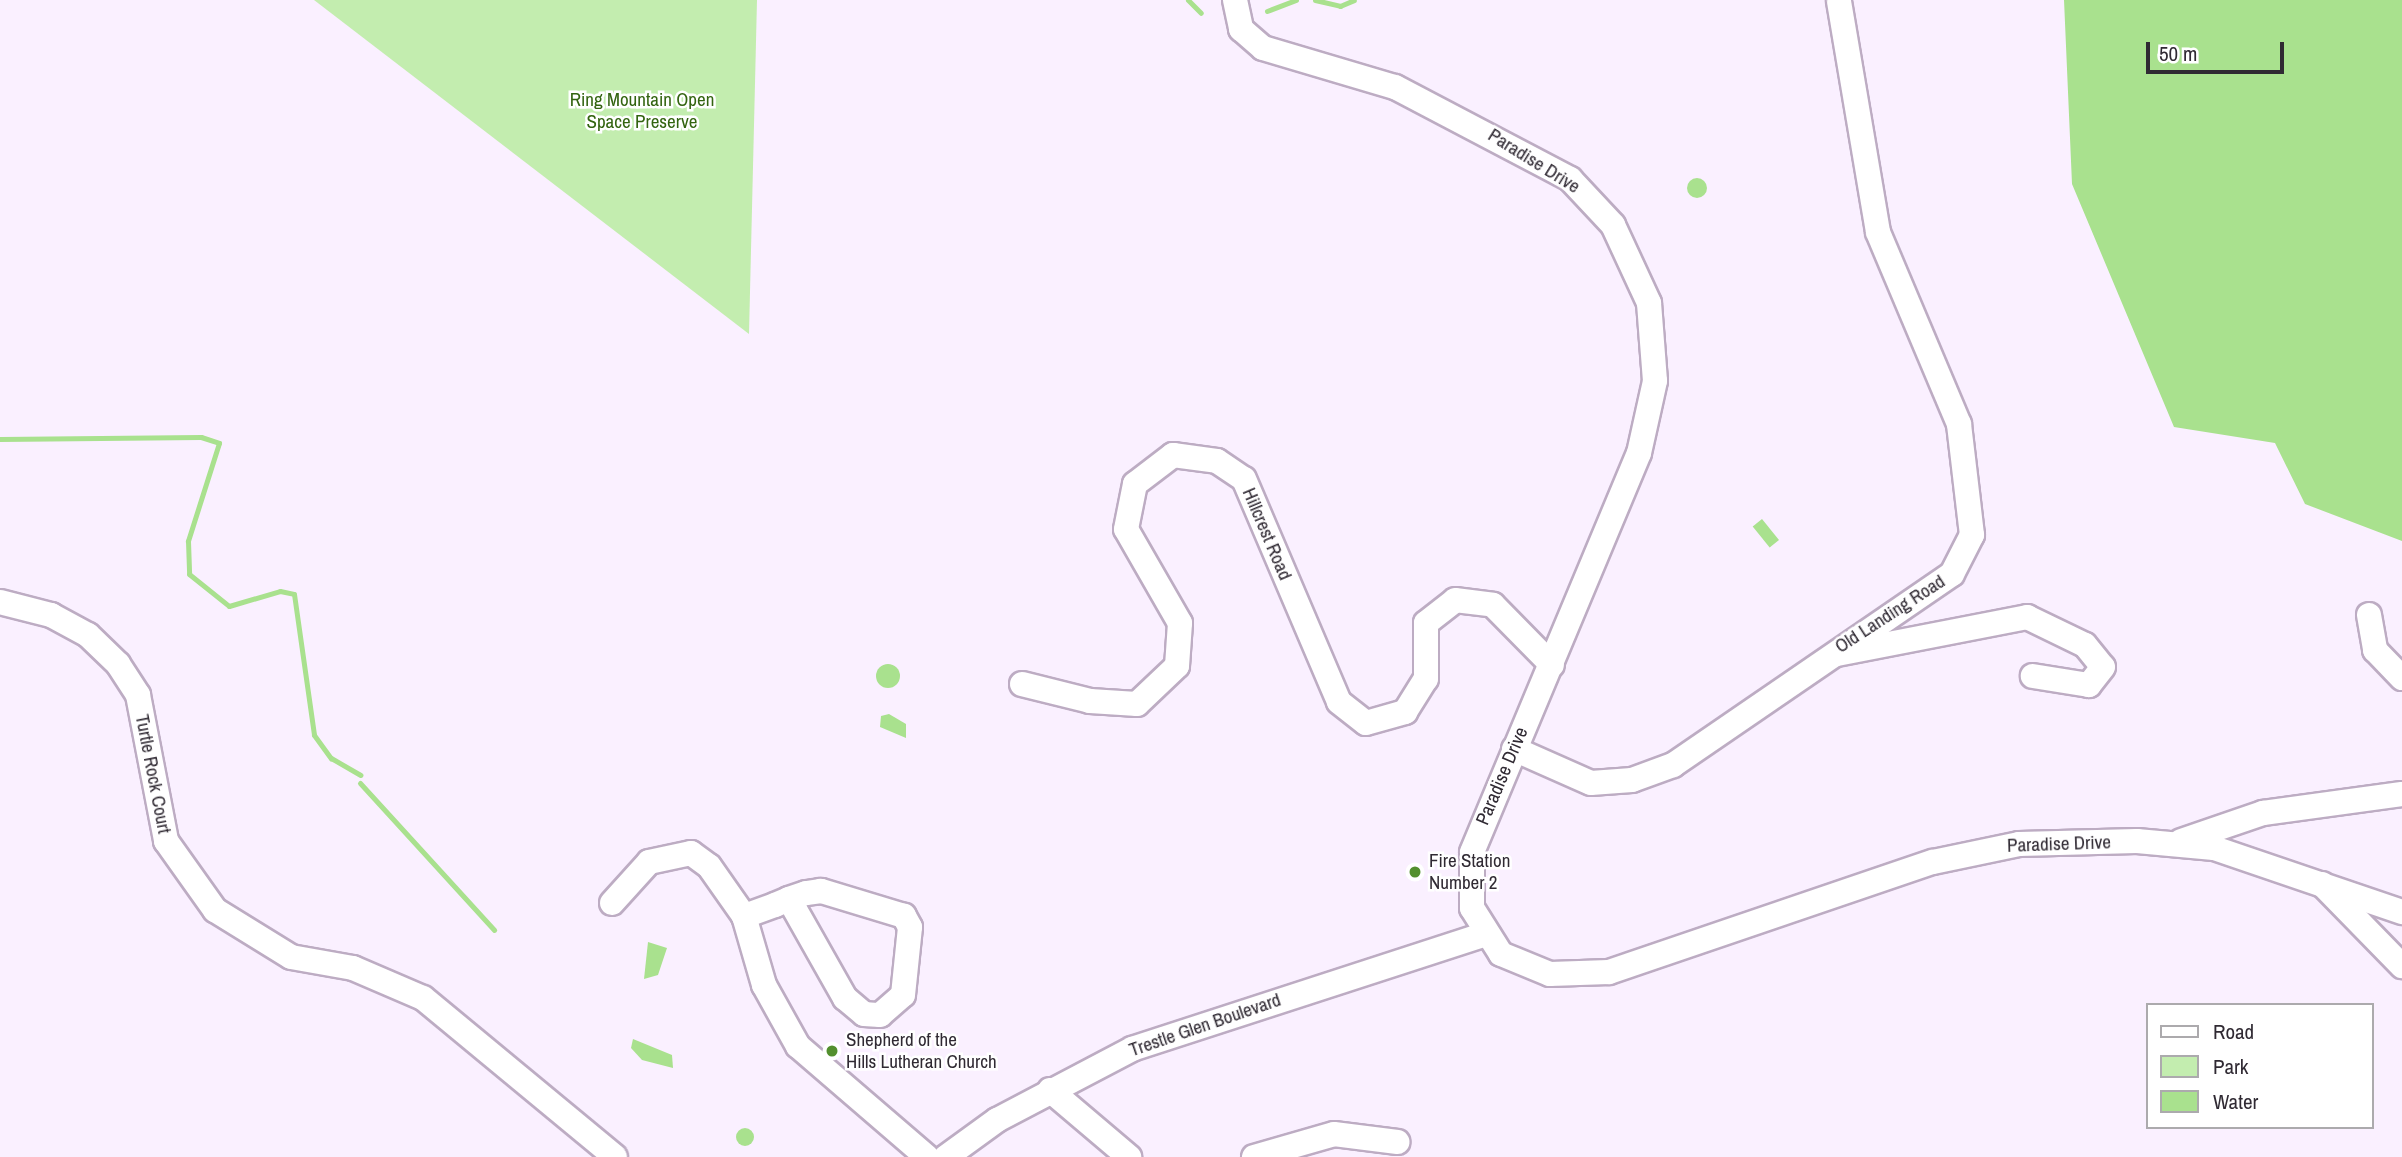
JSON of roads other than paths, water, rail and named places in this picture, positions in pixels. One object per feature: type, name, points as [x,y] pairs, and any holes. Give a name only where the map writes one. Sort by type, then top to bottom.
[{"type":"street","name":"Paradise Drive","points":[[1235,0],[1241,29],[1263,48],[1395,87],[1562,174],[1606,216],[1634,262],[1654,334],[1650,415],[1470,863],[1471,901],[1483,934],[1528,968],[1600,974],[1990,847],[2177,842],[2316,878],[2402,912]]},
{"type":"street","name":"Old Landing Road","points":[[1514,749],[1591,783],[1632,779],[1673,765],[1825,655],[1952,574],[1972,535],[1959,424],[1878,232],[1834,0]]},
{"type":"street","name":"Hillcrest Road","points":[[1023,684],[1090,701],[1137,704],[1177,666],[1180,623],[1126,529],[1135,484],[1173,456],[1217,461],[1244,479],[1339,702],[1366,723],[1405,712],[1426,679],[1426,623],[1455,600],[1493,605],[1552,664]]},
{"type":"street","name":"Turtle Rock Court","points":[[0,602],[51,615],[88,635],[118,664],[138,695],[166,841],[215,910],[291,957],[353,968],[423,998],[615,1157]]},
{"type":"street","points":[[2369,615],[2375,650],[2402,678]]},
{"type":"street","points":[[1825,655],[2027,617],[2085,645],[2103,667],[2089,685],[2033,676]]},
{"type":"street","points":[[2177,842],[2263,813],[2402,794]]},
{"type":"street","points":[[612,903],[649,862],[691,853],[709,866],[744,916],[764,985],[798,1046],[927,1157]]},
{"type":"street","points":[[2316,878],[2402,966]]},
{"type":"street","points":[[744,916],[782,902],[821,891],[904,916],[910,927],[908,953],[896,1007],[864,1014],[845,998],[782,902]]},
{"type":"street","name":"Trestle Glen Boulevard","points":[[946,1157],[1050,1090],[1152,1041],[1483,934]]},
{"type":"street","points":[[1050,1090],[1129,1157]]},
{"type":"street","points":[[1254,1157],[1334,1135],[1397,1142]]},
{"type":"water","points":[[2064,0],[2402,0],[2402,541],[2305,504],[2275,443],[2174,427],[2072,184]]},
{"type":"water","points":[[1697,178],[1704,181],[1707,188],[1704,195],[1697,198],[1690,195],[1687,188],[1690,181]]},
{"type":"water","points":[[1762,519],[1779,540],[1770,548],[1753,527]]},
{"type":"water","points":[[888,664],[897,667],[900,676],[897,685],[888,688],[879,685],[876,676],[879,667]]},
{"type":"water","points":[[889,714],[906,724],[906,738],[880,727],[881,716]]},
{"type":"water","points":[[648,942],[667,948],[658,975],[644,979]]},
{"type":"water","points":[[633,1039],[672,1055],[673,1068],[642,1060],[631,1048]]},
{"type":"water","points":[[741,1128],[749,1128],[754,1137],[752,1144],[741,1146],[736,1141],[736,1133]]},
{"type":"waterway","points":[[1188,0],[1201,13]]},
{"type":"waterway","points":[[1267,11],[1296,0]]},
{"type":"waterway","points":[[1315,0],[1340,6],[1354,0]]},
{"type":"waterway","points":[[0,439],[201,437],[219,443],[188,541],[189,574],[229,606],[280,591],[294,594],[314,735],[331,758],[360,775]]},
{"type":"waterway","points":[[360,783],[494,930]]},
{"type":"place","name":"Fire Station Number 2","points":[[1415,872]]},
{"type":"place","name":"Shepherd of the Hills Lutheran Church","points":[[832,1051]]},
{"type":"park label","name":"Ring Mountain Open Space Preserve","points":[[642,111]]}]
